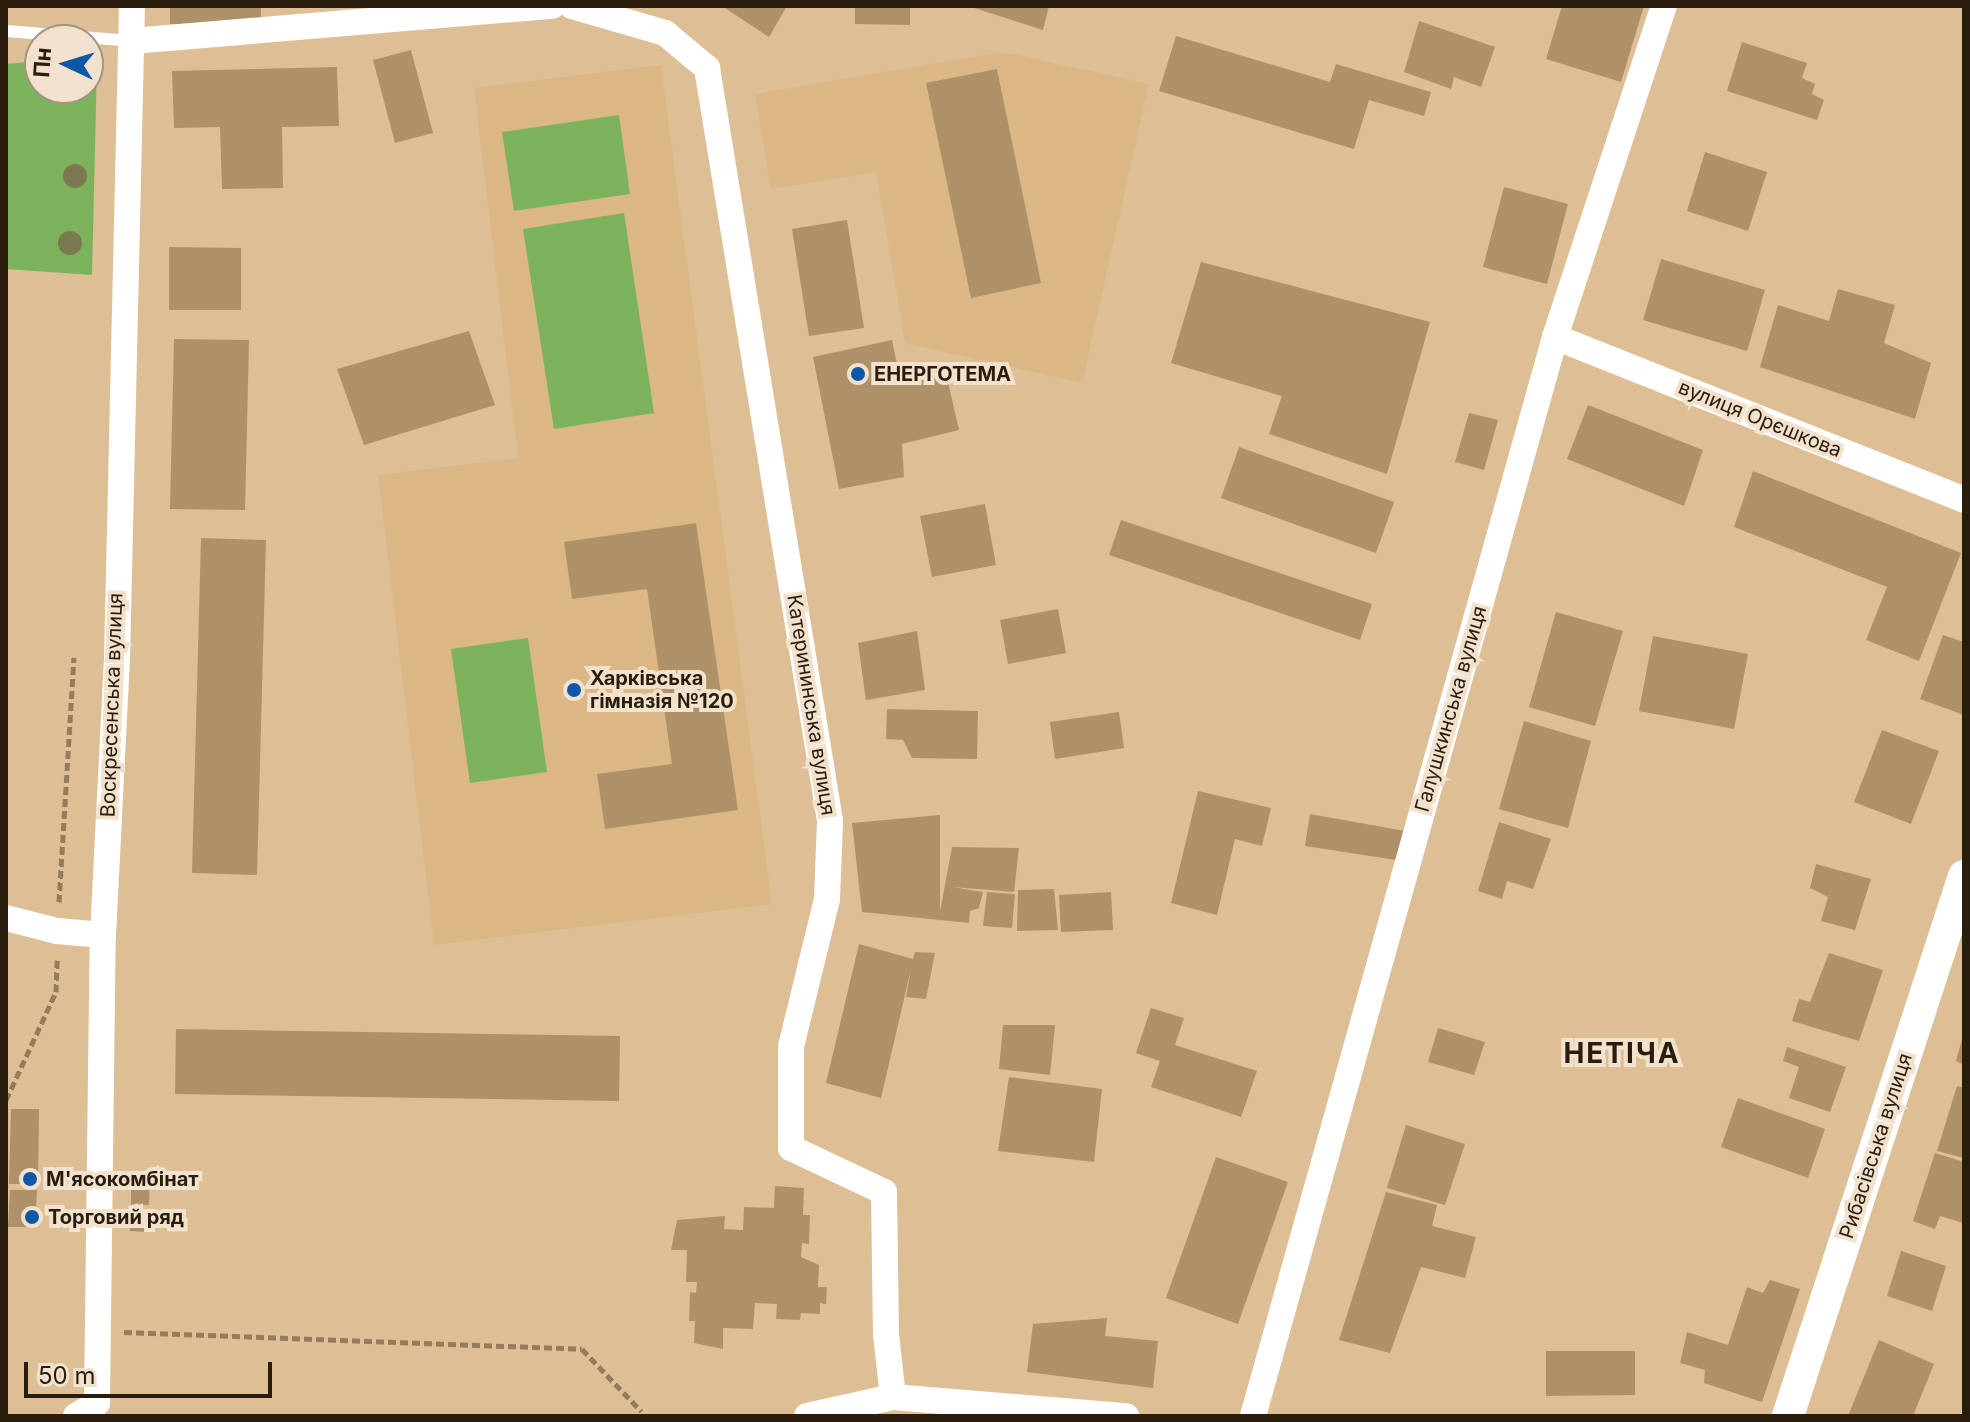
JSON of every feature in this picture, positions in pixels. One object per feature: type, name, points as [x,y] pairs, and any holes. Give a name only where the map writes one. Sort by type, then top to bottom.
[{"type":"street","name":"Воскресенська вулиця","points":[[87,1410],[97,1331],[103,935],[117,660],[132,6]]},
{"type":"street","points":[[132,41],[553,6]]},
{"type":"street","name":"Катерининська вулиця","points":[[572,6],[665,33],[707,68],[830,821],[827,899],[791,1047],[791,1148],[884,1192],[886,1334],[893,1397]]},
{"type":"street","name":"Галушкинська вулиця","points":[[1253,1416],[1555,337],[1664,6]]},
{"type":"street","name":"вулиця Орєшкова","points":[[1555,337],[1964,500]]},
{"type":"street","name":"Рибасівська вулиця","points":[[1788,1416],[1964,876]]},
{"type":"street","points":[[6,918],[57,931],[103,935]]},
{"type":"street","points":[[807,1416],[893,1397],[1126,1416]]},
{"type":"lane","points":[[6,31],[132,41]]},
{"type":"path","points":[[6,1100],[56,992],[74,657]]},
{"type":"path","points":[[97,1331],[582,1349],[641,1411]]},
{"type":"shaded area","points":[[1003,52],[1149,84],[1082,383],[905,343],[876,172],[771,189],[755,94]]},
{"type":"shaded area","name":"Харківська гімназія №120","points":[[661,65],[772,904],[434,945],[378,475],[518,458],[474,88]]},
{"type":"green space","points":[[24,62],[24,104],[96,104],[92,275],[6,269],[6,64]]},
{"type":"green space","points":[[619,115],[630,194],[514,211],[502,132]]},
{"type":"green space","points":[[624,213],[654,413],[554,429],[523,229]]},
{"type":"green space","points":[[528,638],[547,772],[470,783],[451,649]]},
{"type":"building","points":[[170,6],[261,6],[261,24],[170,24]]},
{"type":"building","points":[[722,6],[787,6],[769,37]]},
{"type":"building","points":[[855,6],[910,6],[910,25],[855,24]]},
{"type":"building","points":[[968,6],[1049,6],[1043,30]]},
{"type":"building","points":[[1562,6],[1644,6],[1621,82],[1546,59]]},
{"type":"building","points":[[1419,21],[1495,47],[1481,87],[1454,77],[1451,89],[1404,72]]},
{"type":"building","points":[[1176,36],[1330,82],[1336,64],[1431,92],[1424,116],[1369,100],[1354,149],[1159,91]]},
{"type":"building","points":[[1742,42],[1807,63],[1802,78],[1815,84],[1812,94],[1824,100],[1817,120],[1727,91]]},
{"type":"building","points":[[411,50],[433,133],[395,143],[373,60]]},
{"type":"building","points":[[337,67],[339,126],[282,127],[283,188],[222,189],[220,127],[174,128],[172,71]]},
{"type":"building","points":[[997,69],[1041,283],[971,298],[926,83]]},
{"type":"building","points":[[1705,152],[1767,172],[1748,231],[1687,211]]},
{"type":"building","points":[[1504,187],[1568,204],[1547,284],[1483,267]]},
{"type":"building","points":[[847,220],[864,328],[809,336],[792,229]]},
{"type":"building","points":[[169,247],[241,248],[241,310],[169,310]]},
{"type":"building","points":[[1661,259],[1765,290],[1747,351],[1643,320]]},
{"type":"building","points":[[1201,262],[1430,322],[1387,474],[1269,434],[1282,396],[1171,363]]},
{"type":"building","points":[[1838,289],[1895,305],[1884,343],[1931,363],[1915,419],[1760,367],[1778,305],[1829,321]]},
{"type":"building","points":[[469,331],[495,405],[364,445],[337,369]]},
{"type":"building","points":[[174,339],[249,340],[245,510],[170,509]]},
{"type":"building","points":[[892,340],[900,379],[945,369],[959,430],[902,444],[904,477],[839,489],[813,357]]},
{"type":"building","points":[[1588,405],[1703,450],[1684,506],[1567,459]]},
{"type":"building","points":[[1469,413],[1498,420],[1484,470],[1455,462]]},
{"type":"building","points":[[1239,447],[1394,502],[1376,553],[1221,498]]},
{"type":"building","points":[[1753,471],[1961,553],[1919,661],[1866,640],[1887,587],[1734,527]]},
{"type":"building","points":[[985,504],[996,565],[932,577],[920,516]]},
{"type":"building","points":[[1121,520],[1372,604],[1360,640],[1109,555]]},
{"type":"building","points":[[696,523],[738,810],[605,829],[597,774],[672,764],[647,589],[572,599],[564,542]]},
{"type":"building","points":[[201,538],[266,540],[257,875],[192,873]]},
{"type":"building","points":[[1058,609],[1066,653],[1008,664],[1000,620]]},
{"type":"building","points":[[1556,612],[1623,631],[1595,726],[1529,707]]},
{"type":"building","points":[[917,631],[925,690],[866,700],[858,643]]},
{"type":"building","points":[[1943,635],[1964,642],[1964,715],[1920,699]]},
{"type":"building","points":[[1653,636],[1748,654],[1734,729],[1639,711]]},
{"type":"building","points":[[887,709],[978,711],[977,759],[912,758],[903,740],[886,739]]},
{"type":"building","points":[[1119,712],[1124,748],[1055,759],[1050,722]]},
{"type":"building","points":[[1524,721],[1591,741],[1568,828],[1499,809]]},
{"type":"building","points":[[1882,730],[1939,751],[1911,824],[1854,802]]},
{"type":"building","points":[[1198,791],[1271,808],[1262,846],[1235,839],[1217,915],[1171,903]]},
{"type":"building","points":[[1310,814],[1405,831],[1396,860],[1305,846]]},
{"type":"building","points":[[940,815],[940,912],[952,847],[1019,848],[1014,892],[952,887],[983,892],[979,908],[970,911],[969,923],[862,912],[852,823]]},
{"type":"building","points":[[1499,822],[1551,839],[1533,889],[1507,881],[1502,899],[1478,891]]},
{"type":"building","points":[[1816,864],[1871,879],[1855,930],[1821,921],[1828,897],[1810,888]]},
{"type":"building","points":[[1054,889],[1058,930],[1017,931],[1018,890]]},
{"type":"building","points":[[987,892],[1015,894],[1012,928],[983,926]]},
{"type":"building","points":[[1111,892],[1113,930],[1061,932],[1059,895]]},
{"type":"building","points":[[859,944],[913,959],[915,952],[935,953],[926,999],[906,997],[911,969],[881,1098],[826,1083]]},
{"type":"building","points":[[1829,953],[1883,970],[1859,1041],[1792,1021],[1799,999],[1810,1002]]},
{"type":"building","points":[[1151,1008],[1184,1018],[1175,1045],[1257,1071],[1241,1117],[1151,1087],[1160,1061],[1136,1053]]},
{"type":"building","points":[[1003,1025],[1055,1025],[1050,1075],[999,1069]]},
{"type":"building","points":[[1438,1028],[1485,1042],[1474,1075],[1428,1062]]},
{"type":"building","points":[[176,1029],[620,1036],[619,1101],[175,1094]]},
{"type":"building","points":[[1964,1036],[1964,1065],[1956,1061]]},
{"type":"building","points":[[1787,1047],[1846,1067],[1830,1112],[1789,1098],[1799,1067],[1783,1061]]},
{"type":"building","points":[[1009,1077],[1102,1089],[1094,1162],[998,1151]]},
{"type":"building","points":[[1957,1086],[1964,1088],[1964,1158],[1937,1151]]},
{"type":"building","points":[[1738,1098],[1825,1129],[1808,1178],[1721,1147]]},
{"type":"building","points":[[11,1109],[39,1109],[38,1184],[9,1184]]},
{"type":"building","points":[[1406,1125],[1465,1144],[1445,1205],[1387,1188]]},
{"type":"building","points":[[1935,1153],[1964,1162],[1963,1223],[1940,1216],[1935,1229],[1913,1221]]},
{"type":"building","points":[[1216,1157],[1288,1182],[1238,1324],[1166,1298]]},
{"type":"building","points":[[131,1174],[150,1174],[149,1205],[131,1205]]},
{"type":"building","points":[[775,1186],[804,1188],[803,1215],[810,1215],[809,1244],[802,1243],[801,1257],[819,1265],[818,1287],[827,1287],[826,1304],[820,1303],[820,1314],[801,1313],[800,1320],[776,1319],[777,1304],[755,1303],[753,1329],[723,1328],[723,1349],[694,1343],[695,1321],[689,1321],[690,1292],[696,1293],[697,1282],[686,1282],[687,1250],[671,1250],[677,1220],[725,1216],[724,1229],[743,1230],[744,1207],[774,1208]]},
{"type":"building","points":[[10,1190],[37,1190],[35,1227],[8,1227]]},
{"type":"building","points":[[1386,1192],[1437,1205],[1432,1226],[1476,1237],[1465,1278],[1421,1267],[1390,1353],[1339,1340]]},
{"type":"building","points":[[131,1210],[149,1211],[148,1232],[130,1231]]},
{"type":"building","points":[[1901,1251],[1946,1266],[1932,1311],[1887,1296]]},
{"type":"building","points":[[1770,1280],[1800,1289],[1762,1402],[1704,1383],[1705,1370],[1680,1363],[1687,1332],[1728,1345],[1747,1287],[1763,1293]]},
{"type":"building","points":[[1107,1318],[1105,1336],[1158,1341],[1153,1388],[1027,1372],[1033,1324]]},
{"type":"building","points":[[1879,1340],[1934,1364],[1913,1416],[1848,1416]]},
{"type":"building","points":[[1546,1351],[1635,1351],[1635,1395],[1546,1396]]},
{"type":"place","name":"ЕНЕРГОТЕМА","points":[[858,374]]},
{"type":"place","name":"Харківська гімназія №120","points":[[574,690]]},
{"type":"place","name":"М'ясокомбінат","points":[[30,1179]]},
{"type":"place","name":"Торговий ряд","points":[[32,1217]]},
{"type":"district","name":"НЕТІЧА","points":[[1622,1053]]}]
